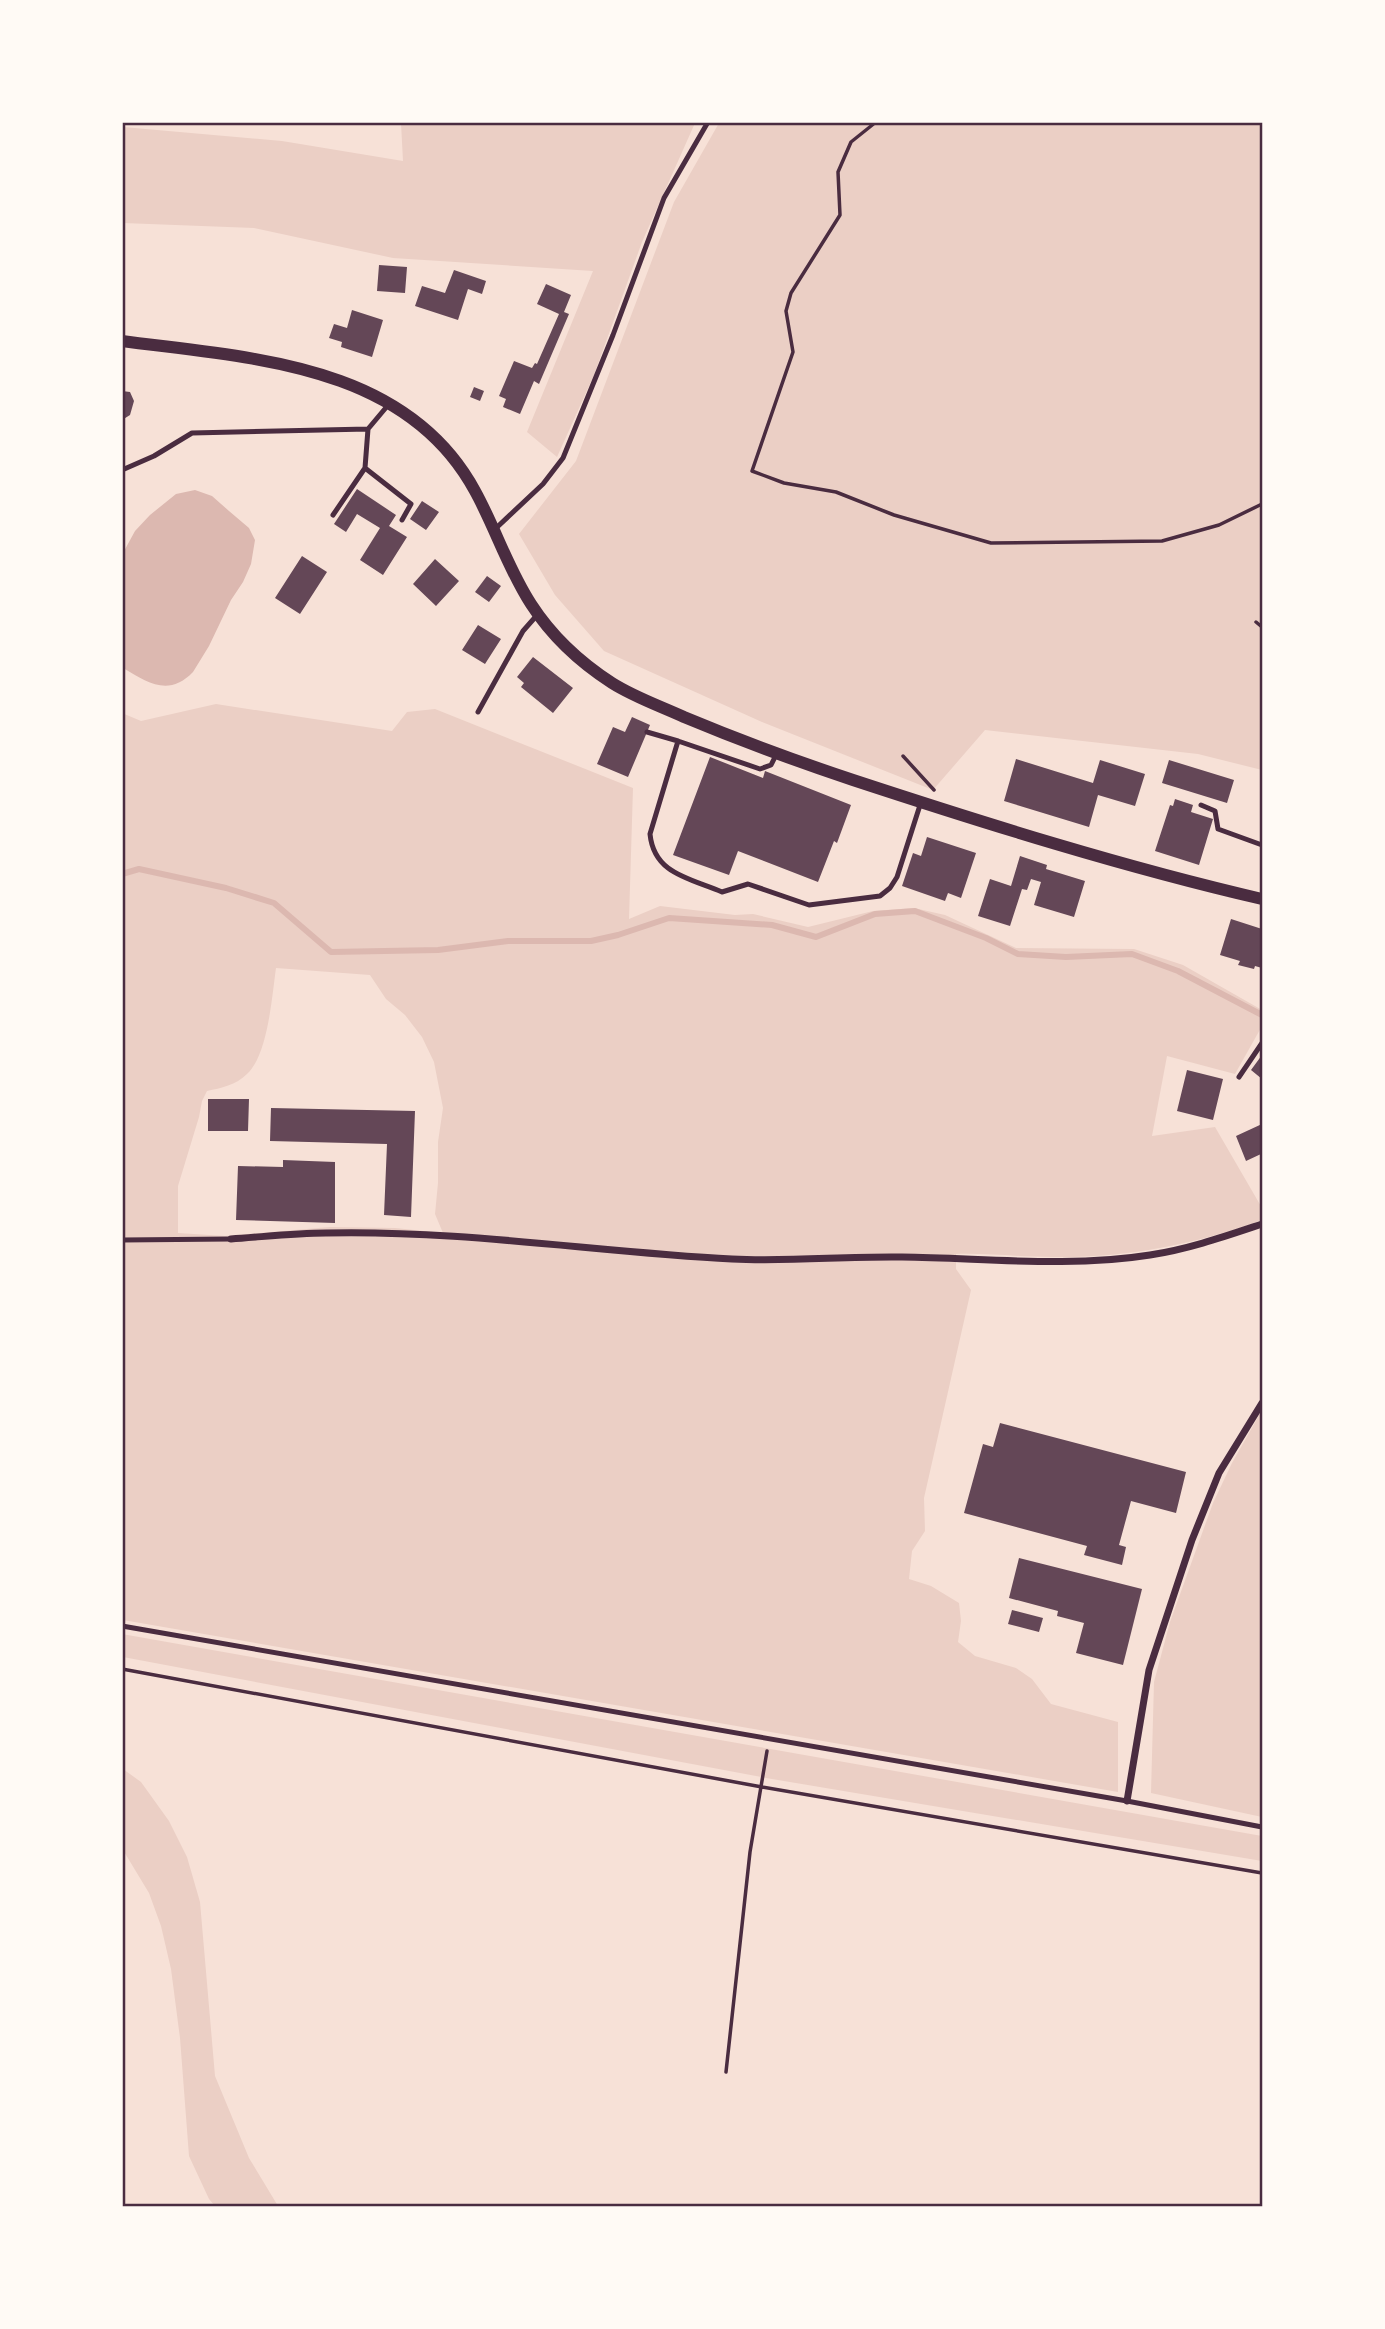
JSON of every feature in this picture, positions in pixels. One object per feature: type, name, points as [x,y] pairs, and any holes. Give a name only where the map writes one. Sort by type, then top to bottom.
[{"type":"street","points":[[122,341],[269,361],[310,370],[357,387],[407,414],[446,447],[475,489],[520,584],[538,614],[590,668],[644,700],[776,753],[920,802],[1207,886],[1262,899]]},
{"type":"street","points":[[231,1239],[326,1233],[492,1240],[737,1259],[898,1256],[1052,1261],[1106,1260],[1150,1255],[1191,1246],[1262,1224]]},
{"type":"street","points":[[1127,1801],[1149,1670],[1192,1540],[1219,1473],[1262,1403]]},
{"type":"lane","points":[[494,530],[543,484],[563,458],[664,198],[708,122]]},
{"type":"lane","points":[[332,515],[365,468],[368,429],[389,404]]},
{"type":"lane","points":[[122,470],[154,456],[192,433],[368,429]]},
{"type":"lane","points":[[365,468],[411,504],[402,520]]},
{"type":"lane","points":[[478,712],[523,631],[538,614]]},
{"type":"lane","points":[[647,732],[760,769],[771,765],[776,753]]},
{"type":"lane","points":[[678,741],[654,815],[650,834],[651,847],[656,858],[665,867],[722,892],[748,884],[809,905],[880,896],[890,888],[897,877],[920,802]]},
{"type":"lane","points":[[1201,805],[1215,811],[1218,829],[1262,845]]},
{"type":"lane","points":[[1239,1077],[1262,1043]]},
{"type":"lane","points":[[122,1240],[231,1239]]},
{"type":"lane","points":[[122,1626],[1127,1801],[1262,1827]]},
{"type":"path","points":[[876,122],[851,142],[838,172],[840,215],[791,293],[786,312],[793,352],[752,471],[784,483],[836,492],[894,515],[991,543],[1162,541],[1219,525],[1262,504]]},
{"type":"path","points":[[1256,622],[1262,627]]},
{"type":"path","points":[[902,756],[938,794]]},
{"type":"path","points":[[122,1669],[762,1787],[1262,1873]]},
{"type":"path","points":[[726,2072],[740,1928],[769,1739]]},
{"type":"shaded area","points":[[401,123],[695,123],[642,242],[594,375],[557,457],[527,432],[593,271],[393,258],[254,228],[123,223],[123,127],[282,141],[403,161]]},
{"type":"shaded area","points":[[719,123],[1262,123],[1262,770],[1198,754],[985,730],[933,790],[762,722],[604,651],[555,595],[519,534],[576,461],[674,202]]},
{"type":"shaded area","points":[[195,490],[212,496],[249,528],[255,540],[251,564],[193,672],[175,684],[158,685],[123,668],[123,553],[135,531],[150,515],[176,494]]},
{"type":"shaded area","points":[[216,704],[392,731],[407,712],[435,709],[633,788],[629,919],[660,906],[735,915],[753,914],[808,927],[873,911],[914,908],[945,915],[1016,948],[1134,949],[1183,965],[1262,1010],[1262,1026],[1235,1074],[1167,1056],[1152,1136],[1215,1127],[1262,1208],[1262,1220],[1185,1243],[1106,1255],[1052,1257],[956,1254],[956,1269],[971,1290],[924,1498],[925,1531],[912,1551],[909,1579],[931,1586],[959,1603],[961,1621],[958,1642],[975,1656],[1016,1668],[1032,1679],[1051,1704],[1118,1722],[1118,1792],[123,1620],[122,713],[141,721]],"holes":[[[276,968],[370,975],[386,999],[405,1015],[422,1037],[434,1062],[443,1108],[438,1142],[435,1214],[443,1233],[395,1228],[330,1227],[225,1236],[178,1233],[178,1186],[202,1101],[207,1091],[238,1081],[254,1065],[268,1024]]]},
{"type":"shaded area","points":[[1262,1410],[1262,1817],[1151,1793],[1154,1682],[1170,1622],[1213,1503]]},
{"type":"shaded area","points":[[122,1634],[1262,1836],[1262,1861],[766,1778],[123,1657]]},
{"type":"shaded area","points":[[123,1769],[141,1782],[169,1821],[187,1857],[200,1902],[215,2076],[249,2158],[278,2206],[215,2206],[189,2156],[180,2038],[171,1969],[161,1926],[149,1893],[123,1850]]},
{"type":"building","points":[[379,265],[407,267],[405,293],[377,291]]},
{"type":"building","points":[[454,270],[486,281],[482,294],[468,289],[458,320],[415,306],[422,286],[445,293]]},
{"type":"building","points":[[546,284],[571,295],[564,312],[569,314],[539,384],[534,381],[520,414],[503,407],[506,399],[499,396],[514,361],[532,368],[537,364],[559,314],[537,304]]},
{"type":"building","points":[[352,310],[383,320],[372,357],[341,347],[342,342],[329,338],[334,324],[347,328]]},
{"type":"building","points":[[474,387],[484,391],[480,401],[470,397]]},
{"type":"building","points":[[122,391],[130,392],[134,401],[130,415],[122,420]]},
{"type":"building","points":[[357,489],[396,515],[389,526],[407,537],[383,575],[360,560],[380,528],[357,514],[346,532],[334,524]]},
{"type":"building","points":[[422,501],[439,512],[426,530],[410,519]]},
{"type":"building","points":[[302,556],[327,572],[300,614],[275,598]]},
{"type":"building","points":[[435,559],[459,581],[436,606],[413,584]]},
{"type":"building","points":[[487,576],[501,586],[489,602],[475,592]]},
{"type":"building","points":[[478,625],[501,639],[485,664],[462,650]]},
{"type":"building","points":[[533,657],[573,688],[553,713],[521,687],[524,683],[517,677]]},
{"type":"building","points":[[632,717],[650,725],[628,777],[597,764],[613,727],[625,732]]},
{"type":"building","points":[[710,757],[763,778],[765,771],[851,805],[837,843],[834,841],[818,882],[738,851],[729,875],[673,855]]},
{"type":"building","points":[[1016,759],[1093,783],[1100,760],[1145,774],[1135,806],[1098,795],[1089,827],[1004,801]]},
{"type":"building","points":[[1169,760],[1234,780],[1227,803],[1162,783]]},
{"type":"building","points":[[1175,799],[1193,805],[1191,812],[1213,819],[1199,865],[1155,851],[1170,805],[1173,806]]},
{"type":"building","points":[[927,837],[976,853],[961,898],[948,893],[945,901],[902,886],[913,853],[921,856]]},
{"type":"building","points":[[1020,856],[1047,865],[1046,869],[1085,881],[1074,917],[1034,905],[1041,882],[1031,879],[1027,890],[1022,889],[1010,926],[978,916],[990,879],[1011,886]]},
{"type":"building","points":[[1231,919],[1262,929],[1262,968],[1238,965],[1240,961],[1220,955]]},
{"type":"building","points":[[1262,1055],[1262,1079],[1251,1070]]},
{"type":"building","points":[[1187,1070],[1223,1079],[1213,1120],[1177,1111]]},
{"type":"building","points":[[208,1099],[249,1099],[248,1131],[208,1131]]},
{"type":"building","points":[[271,1108],[415,1111],[411,1217],[384,1215],[387,1144],[270,1141]]},
{"type":"building","points":[[1262,1124],[1262,1159],[1261,1154],[1246,1161],[1236,1136]]},
{"type":"building","points":[[283,1160],[335,1162],[335,1223],[236,1220],[238,1166],[283,1167]]},
{"type":"building","points":[[1000,1423],[1186,1472],[1176,1513],[1131,1501],[1119,1545],[1126,1547],[1122,1565],[1084,1555],[1087,1546],[964,1513],[983,1444],[993,1447]]},
{"type":"building","points":[[1019,1558],[1142,1589],[1123,1665],[1076,1653],[1084,1623],[1057,1616],[1058,1611],[1009,1598]]},
{"type":"building","points":[[1012,1610],[1043,1618],[1039,1632],[1008,1624]]},
{"type":"waterway","points":[[122,874],[139,869],[226,888],[274,903],[331,952],[438,950],[508,941],[591,941],[669,918],[772,925],[816,937],[875,914],[915,911],[986,938],[1018,954],[1066,957],[1132,954],[1178,971],[1262,1015]]}]
